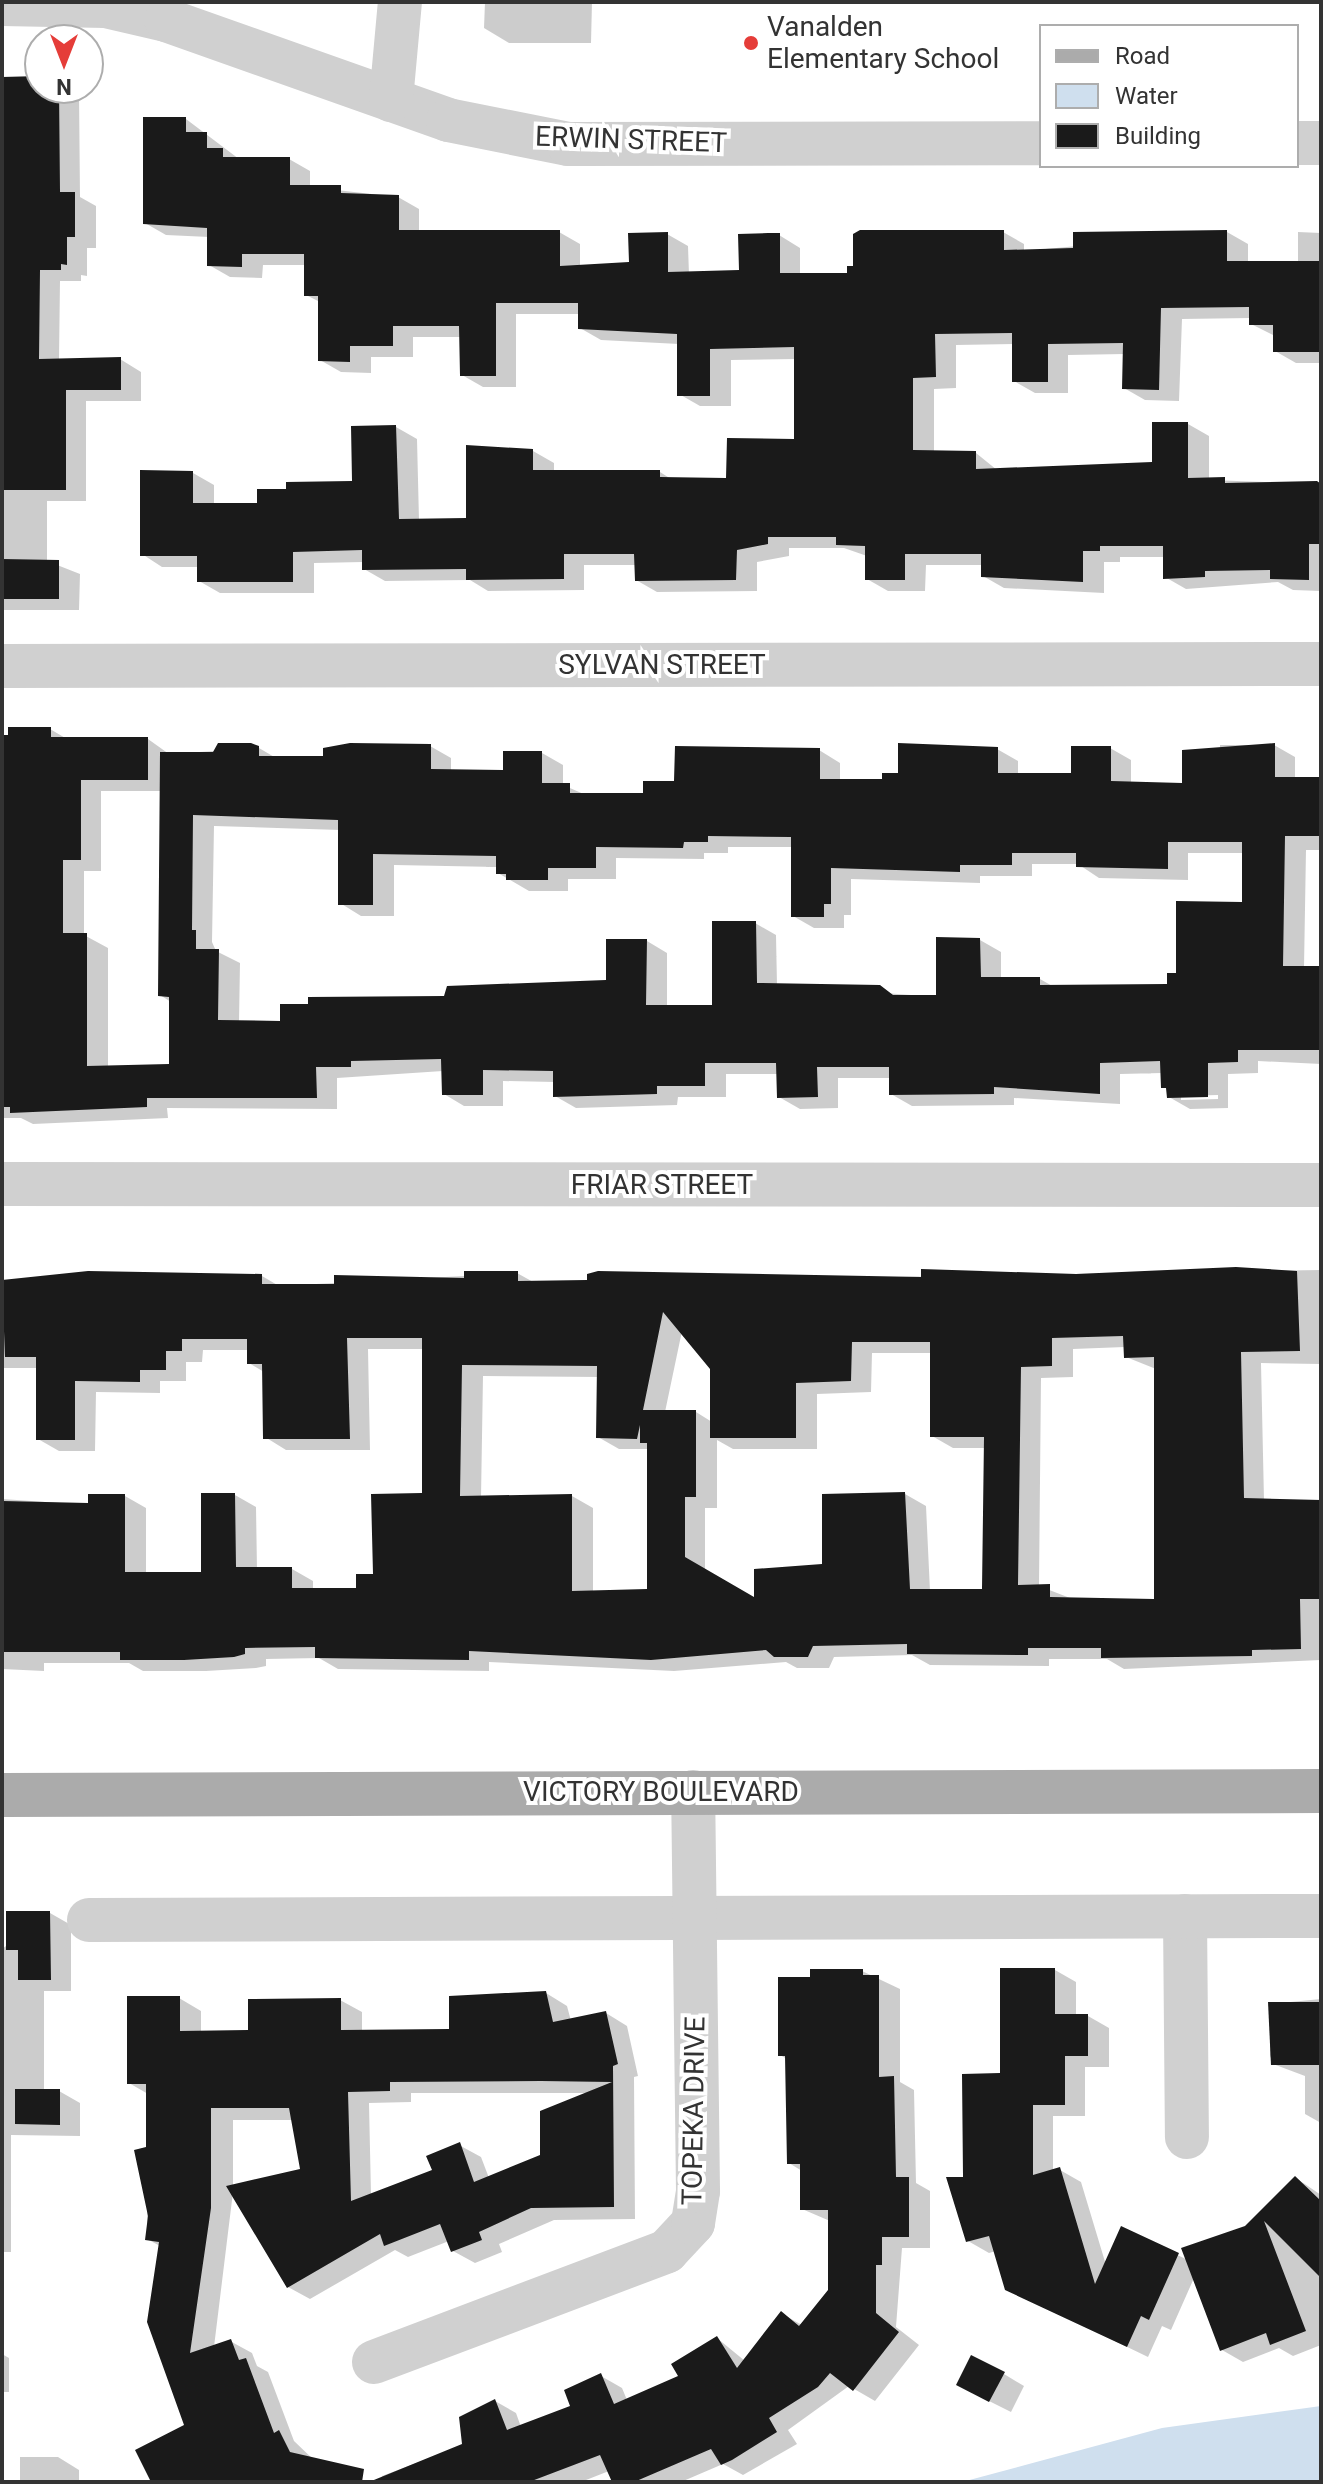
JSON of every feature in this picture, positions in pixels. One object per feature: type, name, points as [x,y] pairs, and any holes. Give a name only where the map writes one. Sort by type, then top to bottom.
[{"type":"main road","name":"VICTORY BOULEVARD","points":[[2,1795],[1321,1791]]},
{"type":"street","points":[[391,100],[400,53],[400,2]]},
{"type":"street","name":"ERWIN STREET","points":[[2,4],[106,6],[166,20],[469,126],[568,144],[1039,143]]},
{"type":"street","points":[[1299,143],[1321,143]]},
{"type":"street","name":"SYLVAN STREET","points":[[2,666],[1321,664]]},
{"type":"street","name":"FRIAR STREET","points":[[2,1184],[1321,1185]]},
{"type":"street","name":"TOPEKA DRIVE","points":[[374,2362],[667,2251],[693,2223],[698,2191],[693,1792]]},
{"type":"street","points":[[1185,1916],[1187,2137]]},
{"type":"street","points":[[89,1920],[1321,1916]]},
{"type":"water","points":[[1321,2406],[1321,2482],[962,2482],[1162,2428]]},
{"type":"building","points":[[24,76],[24,104],[59,104],[60,192],[75,192],[75,237],[67,237],[67,265],[61,264],[61,270],[40,270],[39,359],[121,357],[121,390],[66,390],[66,490],[2,490],[2,77]]},
{"type":"building","points":[[143,117],[186,117],[186,132],[207,132],[207,148],[223,148],[223,157],[290,157],[290,185],[341,185],[341,193],[399,195],[399,230],[560,230],[560,266],[629,262],[628,233],[668,232],[668,272],[739,270],[738,234],[780,233],[780,273],[847,273],[847,266],[853,266],[853,234],[860,230],[1004,230],[1004,250],[1073,248],[1073,232],[1227,230],[1227,261],[1321,261],[1321,352],[1273,352],[1273,325],[1249,325],[1249,307],[1161,308],[1159,390],[1122,389],[1123,343],[1048,344],[1048,382],[1012,382],[1012,333],[935,334],[936,377],[913,378],[913,450],[976,451],[976,469],[1152,462],[1152,422],[1188,422],[1188,478],[1225,477],[1225,483],[1317,481],[1321,484],[1321,544],[1309,544],[1309,580],[1270,579],[1270,570],[1205,571],[1205,577],[1163,579],[1163,546],[1100,546],[1100,551],[1083,551],[1083,582],[981,577],[981,554],[905,554],[905,580],[865,580],[865,546],[836,545],[836,537],[768,537],[768,544],[737,550],[736,580],[635,581],[634,554],[564,554],[564,579],[466,580],[466,569],[362,570],[362,550],[293,552],[293,582],[197,582],[197,556],[140,556],[140,470],[193,471],[193,503],[257,503],[257,489],[286,489],[286,482],[352,481],[351,426],[396,425],[399,519],[466,518],[466,445],[533,449],[533,470],[660,470],[660,477],[726,478],[727,438],[794,439],[794,347],[710,349],[710,396],[677,396],[677,334],[578,329],[578,303],[496,303],[496,376],[460,376],[459,326],[393,326],[393,346],[350,346],[350,362],[318,361],[318,296],[304,296],[304,254],[242,254],[242,267],[207,266],[207,228],[143,224]]},
{"type":"building","points":[[2,559],[59,560],[59,599],[2,599]]},
{"type":"building","points":[[8,727],[51,727],[51,737],[148,737],[148,780],[81,780],[81,860],[63,860],[63,933],[87,933],[87,1066],[169,1064],[169,997],[158,996],[160,752],[213,752],[218,743],[251,743],[259,746],[259,756],[323,756],[323,748],[350,743],[431,744],[431,769],[503,770],[503,751],[542,751],[542,783],[570,783],[570,793],[643,793],[643,781],[674,781],[675,746],[820,748],[820,779],[882,779],[882,773],[898,773],[898,743],[998,747],[998,773],[1071,773],[1071,746],[1111,746],[1111,781],[1182,783],[1182,750],[1275,743],[1275,777],[1321,777],[1321,836],[1285,836],[1283,966],[1321,966],[1321,1050],[1238,1050],[1238,1062],[1208,1063],[1208,1097],[1167,1098],[1166,1088],[1161,1088],[1160,1061],[1100,1063],[1100,1094],[994,1087],[994,1094],[889,1095],[889,1067],[817,1067],[818,1097],[777,1098],[776,1063],[705,1063],[705,1086],[657,1086],[657,1094],[553,1097],[553,1071],[483,1070],[483,1095],[442,1095],[441,1059],[351,1061],[351,1067],[316,1067],[317,1098],[147,1098],[147,1107],[10,1113],[10,1107],[2,1107],[2,735],[8,735]],"holes":[[[193,815],[338,820],[338,905],[373,905],[373,854],[496,856],[496,874],[506,874],[506,880],[548,880],[548,868],[596,868],[596,847],[683,848],[684,842],[708,842],[708,836],[791,837],[791,917],[824,917],[824,904],[831,904],[831,868],[960,872],[960,865],[1012,865],[1012,853],[1076,853],[1076,867],[1168,869],[1168,842],[1242,842],[1242,902],[1176,901],[1176,973],[1167,973],[1167,984],[1040,985],[1040,977],[981,977],[980,938],[936,937],[936,995],[893,995],[880,985],[757,983],[756,921],[712,921],[712,1005],[646,1005],[647,939],[606,939],[606,980],[447,986],[444,996],[308,997],[308,1004],[280,1004],[280,1021],[218,1020],[219,949],[196,949],[196,930],[192,930]]]},
{"type":"building","points":[[1236,1267],[1297,1271],[1300,1351],[1241,1352],[1244,1498],[1321,1500],[1321,1599],[1300,1599],[1301,1649],[1252,1650],[1252,1656],[1101,1658],[1101,1648],[1028,1648],[1028,1655],[907,1654],[907,1644],[813,1646],[808,1657],[774,1657],[766,1650],[651,1660],[469,1651],[469,1660],[315,1658],[315,1647],[245,1648],[245,1654],[234,1657],[184,1660],[120,1660],[120,1652],[2,1652],[2,1501],[88,1503],[88,1494],[125,1494],[125,1572],[201,1572],[201,1493],[235,1493],[236,1567],[292,1567],[292,1588],[356,1588],[356,1574],[373,1574],[371,1494],[422,1493],[422,1338],[347,1338],[350,1439],[263,1439],[262,1364],[247,1364],[247,1339],[182,1339],[182,1351],[166,1351],[166,1370],[140,1370],[140,1382],[75,1381],[75,1440],[36,1440],[36,1357],[5,1357],[2,1280],[88,1271],[262,1274],[262,1284],[334,1284],[334,1275],[464,1278],[464,1271],[518,1271],[518,1281],[587,1280],[587,1274],[598,1271],[921,1277],[921,1269],[1076,1274]],"holes":[[[663,1312],[710,1369],[710,1438],[796,1438],[796,1383],[851,1381],[852,1342],[930,1342],[930,1437],[984,1437],[982,1589],[910,1589],[905,1492],[822,1494],[822,1564],[754,1569],[754,1597],[685,1557],[685,1497],[696,1497],[696,1410],[643,1410]],[[1123,1336],[1124,1358],[1154,1357],[1154,1599],[1050,1597],[1050,1584],[1018,1585],[1021,1367],[1052,1366],[1052,1338]],[[462,1365],[597,1366],[596,1438],[637,1439],[640,1425],[640,1443],[647,1443],[647,1589],[572,1591],[572,1494],[460,1496]]]},
{"type":"building","points":[[6,1911],[50,1911],[51,1980],[18,1980],[18,1950],[6,1950]]},
{"type":"building","points":[[1000,1968],[1055,1968],[1055,2014],[1088,2014],[1088,2056],[1065,2056],[1065,2105],[1033,2105],[1033,2175],[1060,2167],[1095,2284],[1121,2226],[1179,2253],[1149,2320],[1141,2316],[1127,2347],[1005,2290],[989,2236],[966,2242],[946,2177],[963,2177],[962,2074],[1000,2073]]},
{"type":"building","points":[[810,1969],[863,1969],[863,1975],[879,1975],[879,2077],[894,2076],[896,2177],[909,2177],[909,2237],[882,2237],[882,2265],[876,2265],[876,2313],[899,2332],[853,2391],[830,2373],[818,2387],[769,2418],[777,2432],[732,2460],[721,2465],[711,2449],[634,2482],[612,2482],[600,2455],[529,2482],[369,2482],[462,2444],[459,2417],[495,2399],[507,2430],[570,2406],[564,2390],[601,2373],[614,2404],[678,2376],[671,2364],[717,2336],[737,2368],[781,2311],[799,2326],[828,2290],[828,2210],[800,2210],[800,2164],[787,2164],[785,2056],[778,2056],[778,1977],[810,1977]]},
{"type":"building","points":[[546,1991],[553,2022],[606,2011],[618,2064],[613,2066],[614,2207],[531,2208],[479,2232],[482,2240],[451,2252],[440,2224],[384,2246],[380,2234],[287,2288],[226,2186],[300,2169],[289,2108],[211,2108],[211,2208],[190,2353],[231,2339],[239,2360],[246,2358],[274,2433],[279,2430],[290,2452],[364,2469],[362,2482],[151,2482],[135,2450],[184,2425],[147,2322],[159,2242],[145,2240],[148,2216],[134,2150],[146,2147],[146,2084],[127,2084],[127,1996],[180,1996],[180,2031],[248,2030],[248,1999],[341,1998],[341,2030],[449,2029],[449,1996]],"holes":[[[390,2082],[612,2082],[540,2111],[540,2155],[474,2182],[460,2142],[426,2156],[432,2170],[351,2201],[348,2092],[390,2091]]]},
{"type":"building","points":[[1268,2002],[1321,2002],[1321,2065],[1271,2065]]},
{"type":"building","points":[[15,2089],[60,2089],[60,2125],[15,2124]]},
{"type":"building","points":[[1295,2176],[1321,2201],[1321,2278],[1264,2221],[1306,2331],[1270,2345],[1266,2333],[1220,2351],[1181,2248],[1245,2226]]},
{"type":"building","points":[[971,2355],[1005,2372],[989,2402],[956,2385]]},
{"type":"place","name":"Vanalden Elementary School","points":[[751,43]]}]
